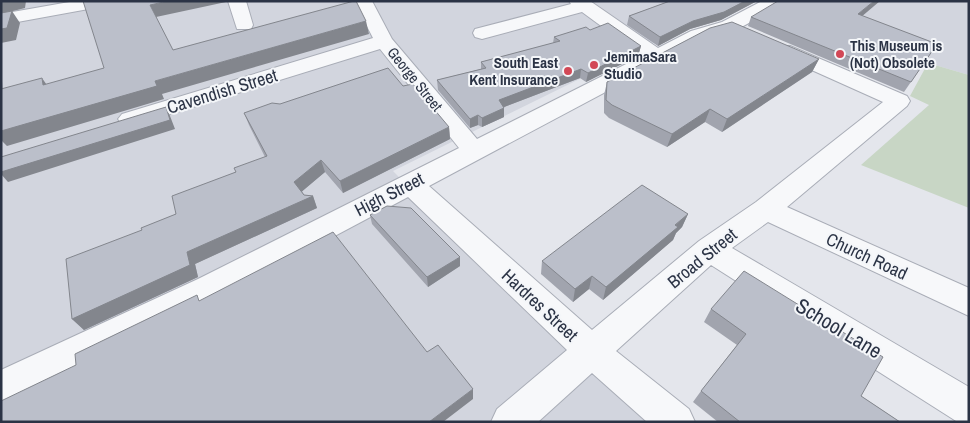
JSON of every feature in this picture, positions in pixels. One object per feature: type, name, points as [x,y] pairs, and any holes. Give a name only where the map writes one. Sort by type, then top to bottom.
[{"type":"street","points":[[1,20],[105,1]]},
{"type":"street","points":[[237,1],[244,25]]},
{"type":"street","name":"George Street","points":[[363,1],[384,41],[475,152]]},
{"type":"street","name":"High Street","points":[[1,388],[209,288],[409,182],[475,152],[698,35],[729,26],[776,1]]},
{"type":"street","points":[[482,33],[581,4],[656,56]]},
{"type":"street","name":"Broad Street","points":[[510,422],[709,249],[766,209],[899,102],[729,26]]},
{"type":"street","name":"Cavendish Street","points":[[113,124],[384,41]]},
{"type":"street","name":"Hardres Street","points":[[409,182],[592,352],[676,422]]},
{"type":"street","name":"Church Road","points":[[766,209],[969,303]]},
{"type":"street","name":"School Lane","points":[[709,249],[969,408]]},
{"type":"shaded area","points":[[1,1],[738,1],[393,171],[588,370],[650,422],[1,422]]},
{"type":"shaded area","points":[[878,1],[969,1],[969,75],[928,63],[922,46],[855,19]]},
{"type":"green space","points":[[928,63],[969,75],[969,208],[861,165],[929,105],[910,96]]},
{"type":"building","points":[[83,1],[168,1],[150,5],[173,50],[354,1],[356,1],[366,21],[155,81],[157,86],[1,131],[1,89],[42,78],[43,85],[104,68]]},
{"type":"building","points":[[670,1],[745,1],[724,12],[693,21],[660,37],[629,16]]},
{"type":"building","points":[[778,1],[874,1],[858,14],[937,44],[911,82],[751,17]]},
{"type":"building","points":[[12,11],[7,28],[1,29],[1,13]]},
{"type":"building","points":[[732,22],[819,59],[727,119],[710,109],[672,134],[612,105],[606,100],[607,82],[710,28]]},
{"type":"building","points":[[608,23],[641,46],[588,73],[581,69],[499,100],[504,108],[482,118],[478,115],[470,119],[437,80],[486,68],[481,62],[560,41],[554,37],[586,27],[590,30]]},
{"type":"building","points":[[388,68],[403,86],[413,84],[449,127],[340,181],[321,160],[294,182],[304,195],[313,196],[187,252],[190,265],[72,319],[66,259],[142,230],[141,228],[176,214],[172,196],[236,172],[234,168],[267,156],[244,113],[272,103],[280,104]]},
{"type":"building","points":[[166,107],[170,120],[1,172],[1,157]]},
{"type":"building","points":[[642,185],[688,214],[675,225],[678,227],[606,287],[592,276],[575,289],[542,261]]},
{"type":"building","points":[[387,206],[411,208],[460,257],[427,277],[370,215]]},
{"type":"building","points":[[333,232],[427,352],[438,345],[473,389],[429,422],[1,422],[1,401],[76,365],[75,354],[197,295],[199,301]]},
{"type":"building","points":[[744,271],[883,357],[861,396],[900,422],[740,422],[701,391],[746,334],[711,309]]},
{"type":"place","name":"This Museum is (Not) Obsolete","points":[[840,54]]},
{"type":"place","name":"JemimaSara Studio","points":[[594,65]]},
{"type":"place","name":"South East Kent Insurance","points":[[568,71]]}]
